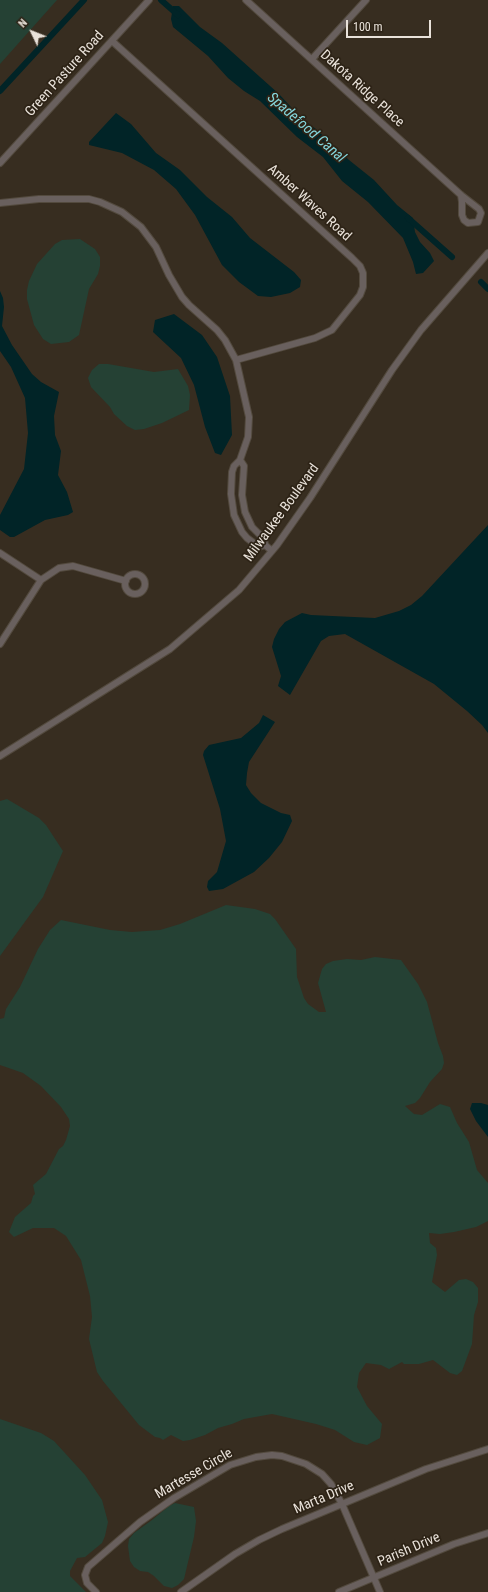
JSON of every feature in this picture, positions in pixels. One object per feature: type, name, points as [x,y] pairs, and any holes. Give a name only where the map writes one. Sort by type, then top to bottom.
[{"type":"street","name":"Green Pasture Road","points":[[0,163],[149,0]]},
{"type":"street","name":"Dakota Ridge Place","points":[[246,0],[460,195],[479,209],[482,213],[478,222],[468,223],[464,220],[460,195]]},
{"type":"street","points":[[312,60],[366,0]]},
{"type":"street","name":"Amber Waves Road","points":[[112,41],[352,258],[360,266],[363,273],[363,287],[360,295],[332,330],[315,338],[236,360]]},
{"type":"street","points":[[0,203],[39,199],[76,198],[100,202],[133,219],[149,237],[182,296],[189,305],[217,330],[230,348],[236,360],[249,416],[248,437],[240,460],[234,466],[231,494],[234,515],[242,532],[259,547],[265,545]]},
{"type":"street","name":"Milwaukee Boulevard","points":[[0,756],[170,649],[239,590],[272,551],[310,498],[392,370],[421,330],[488,253]]},
{"type":"street","points":[[240,460],[244,466],[242,495],[245,512],[248,520],[256,532],[264,539],[265,545],[272,551]]},
{"type":"street","points":[[231,494],[242,495]]},
{"type":"street","points":[[0,553],[41,580]]},
{"type":"street","points":[[0,644],[41,580],[59,568],[73,566],[126,581]]},
{"type":"street","name":"Marta Drive","points":[[181,1592],[219,1565],[259,1540],[426,1469],[488,1448]]},
{"type":"street","name":"Martesse Circle","points":[[96,1592],[87,1583],[85,1575],[88,1567],[93,1561],[135,1526],[174,1498],[210,1476],[238,1462],[256,1456],[272,1455],[289,1458],[306,1464],[327,1479],[335,1490],[342,1504],[380,1592]]},
{"type":"street","name":"Parish Drive","points":[[339,1592],[454,1544],[488,1533]]},
{"type":"green space","points":[[0,0],[57,0],[0,64]]},
{"type":"green space","points":[[80,239],[95,249],[100,257],[98,274],[89,289],[79,335],[69,342],[51,344],[43,339],[34,325],[27,299],[29,281],[37,264],[55,244],[62,240]]},
{"type":"green space","points":[[99,364],[108,364],[154,372],[178,369],[188,386],[190,395],[189,410],[162,423],[144,429],[135,430],[127,426],[114,414],[110,407],[91,387],[88,378],[92,370]]},
{"type":"green space","points":[[7,799],[39,818],[46,825],[63,851],[43,897],[0,956],[0,801]]},
{"type":"green space","points":[[226,905],[255,909],[270,914],[275,919],[296,949],[297,977],[304,998],[308,1004],[319,1012],[326,1012],[318,983],[322,969],[326,964],[333,961],[347,959],[361,960],[375,957],[401,960],[418,984],[427,1002],[444,1063],[442,1069],[430,1082],[420,1098],[415,1103],[405,1106],[414,1114],[422,1115],[440,1104],[450,1107],[457,1123],[469,1142],[477,1170],[488,1183],[488,1221],[476,1227],[454,1232],[440,1234],[429,1233],[430,1243],[436,1248],[437,1255],[432,1282],[445,1292],[459,1280],[466,1279],[473,1282],[478,1288],[478,1302],[474,1315],[472,1344],[462,1371],[457,1375],[450,1373],[433,1360],[419,1364],[404,1364],[402,1362],[389,1369],[381,1365],[366,1363],[359,1373],[357,1387],[367,1406],[382,1424],[380,1438],[367,1445],[354,1442],[335,1430],[272,1414],[244,1419],[190,1440],[183,1441],[171,1435],[163,1440],[155,1437],[139,1425],[97,1372],[89,1339],[92,1317],[90,1296],[81,1260],[66,1236],[54,1228],[33,1228],[14,1237],[9,1232],[15,1217],[31,1203],[35,1194],[33,1185],[46,1174],[59,1149],[63,1146],[66,1140],[70,1126],[69,1119],[61,1107],[41,1086],[23,1073],[0,1065],[0,1019],[4,1018],[6,1009],[20,987],[38,949],[50,930],[61,920],[110,930],[132,932],[160,930],[180,924]]},
{"type":"green space","points":[[0,1419],[41,1433],[54,1441],[85,1475],[102,1500],[108,1522],[102,1543],[85,1557],[77,1558],[70,1571],[70,1576],[86,1592],[0,1592]]},
{"type":"green space","points":[[175,1503],[194,1507],[196,1521],[194,1537],[184,1579],[172,1588],[164,1586],[148,1572],[140,1571],[134,1567],[130,1561],[128,1546],[129,1539],[134,1533]]},
{"type":"water","points":[[173,6],[179,6],[200,27],[222,43],[279,94],[301,118],[316,129],[349,160],[374,180],[397,205],[413,218],[415,232],[420,242],[430,253],[434,261],[423,273],[416,274],[413,262],[403,238],[368,202],[342,181],[323,157],[297,137],[260,101],[244,91],[228,78],[208,56],[173,27],[171,19]]},
{"type":"water","points":[[116,113],[131,124],[156,153],[180,170],[207,197],[232,217],[250,238],[294,272],[301,280],[300,287],[290,293],[271,297],[258,296],[239,282],[222,265],[195,215],[176,189],[154,170],[122,153],[89,145],[89,142]]},
{"type":"water","points":[[0,291],[3,298],[4,307],[2,326],[12,345],[32,374],[41,382],[59,392],[54,416],[55,435],[61,451],[58,475],[67,492],[73,512],[68,515],[45,520],[14,537],[10,537],[0,530],[0,515],[24,469],[28,433],[25,398],[11,367],[0,351]]},
{"type":"water","points":[[174,314],[202,335],[217,357],[230,396],[232,435],[221,455],[215,453],[205,427],[194,385],[181,358],[153,332],[155,320]]},
{"type":"water","points":[[488,525],[488,733],[467,711],[434,684],[345,634],[329,636],[321,641],[290,695],[278,686],[281,676],[272,647],[279,629],[285,622],[302,613],[311,615],[375,618],[399,611],[411,605],[422,596]]},
{"type":"water","points":[[263,715],[275,722],[249,762],[246,785],[251,793],[261,803],[281,813],[290,815],[292,821],[282,842],[269,858],[254,872],[223,889],[209,891],[207,887],[208,881],[217,872],[226,841],[220,809],[203,755],[204,751],[209,745],[241,738],[259,723]]},
{"type":"water","points":[[472,1103],[488,1105],[488,1137],[476,1121],[470,1109]]},
{"type":"waterway","points":[[0,91],[84,0]]},
{"type":"waterway","name":"Spadefood Canal","points":[[161,0],[178,15]]},
{"type":"waterway","name":"Spadefood Canal","points":[[408,218],[452,257]]},
{"type":"waterway","name":"Spadefood Canal","points":[[481,282],[488,289]]}]
